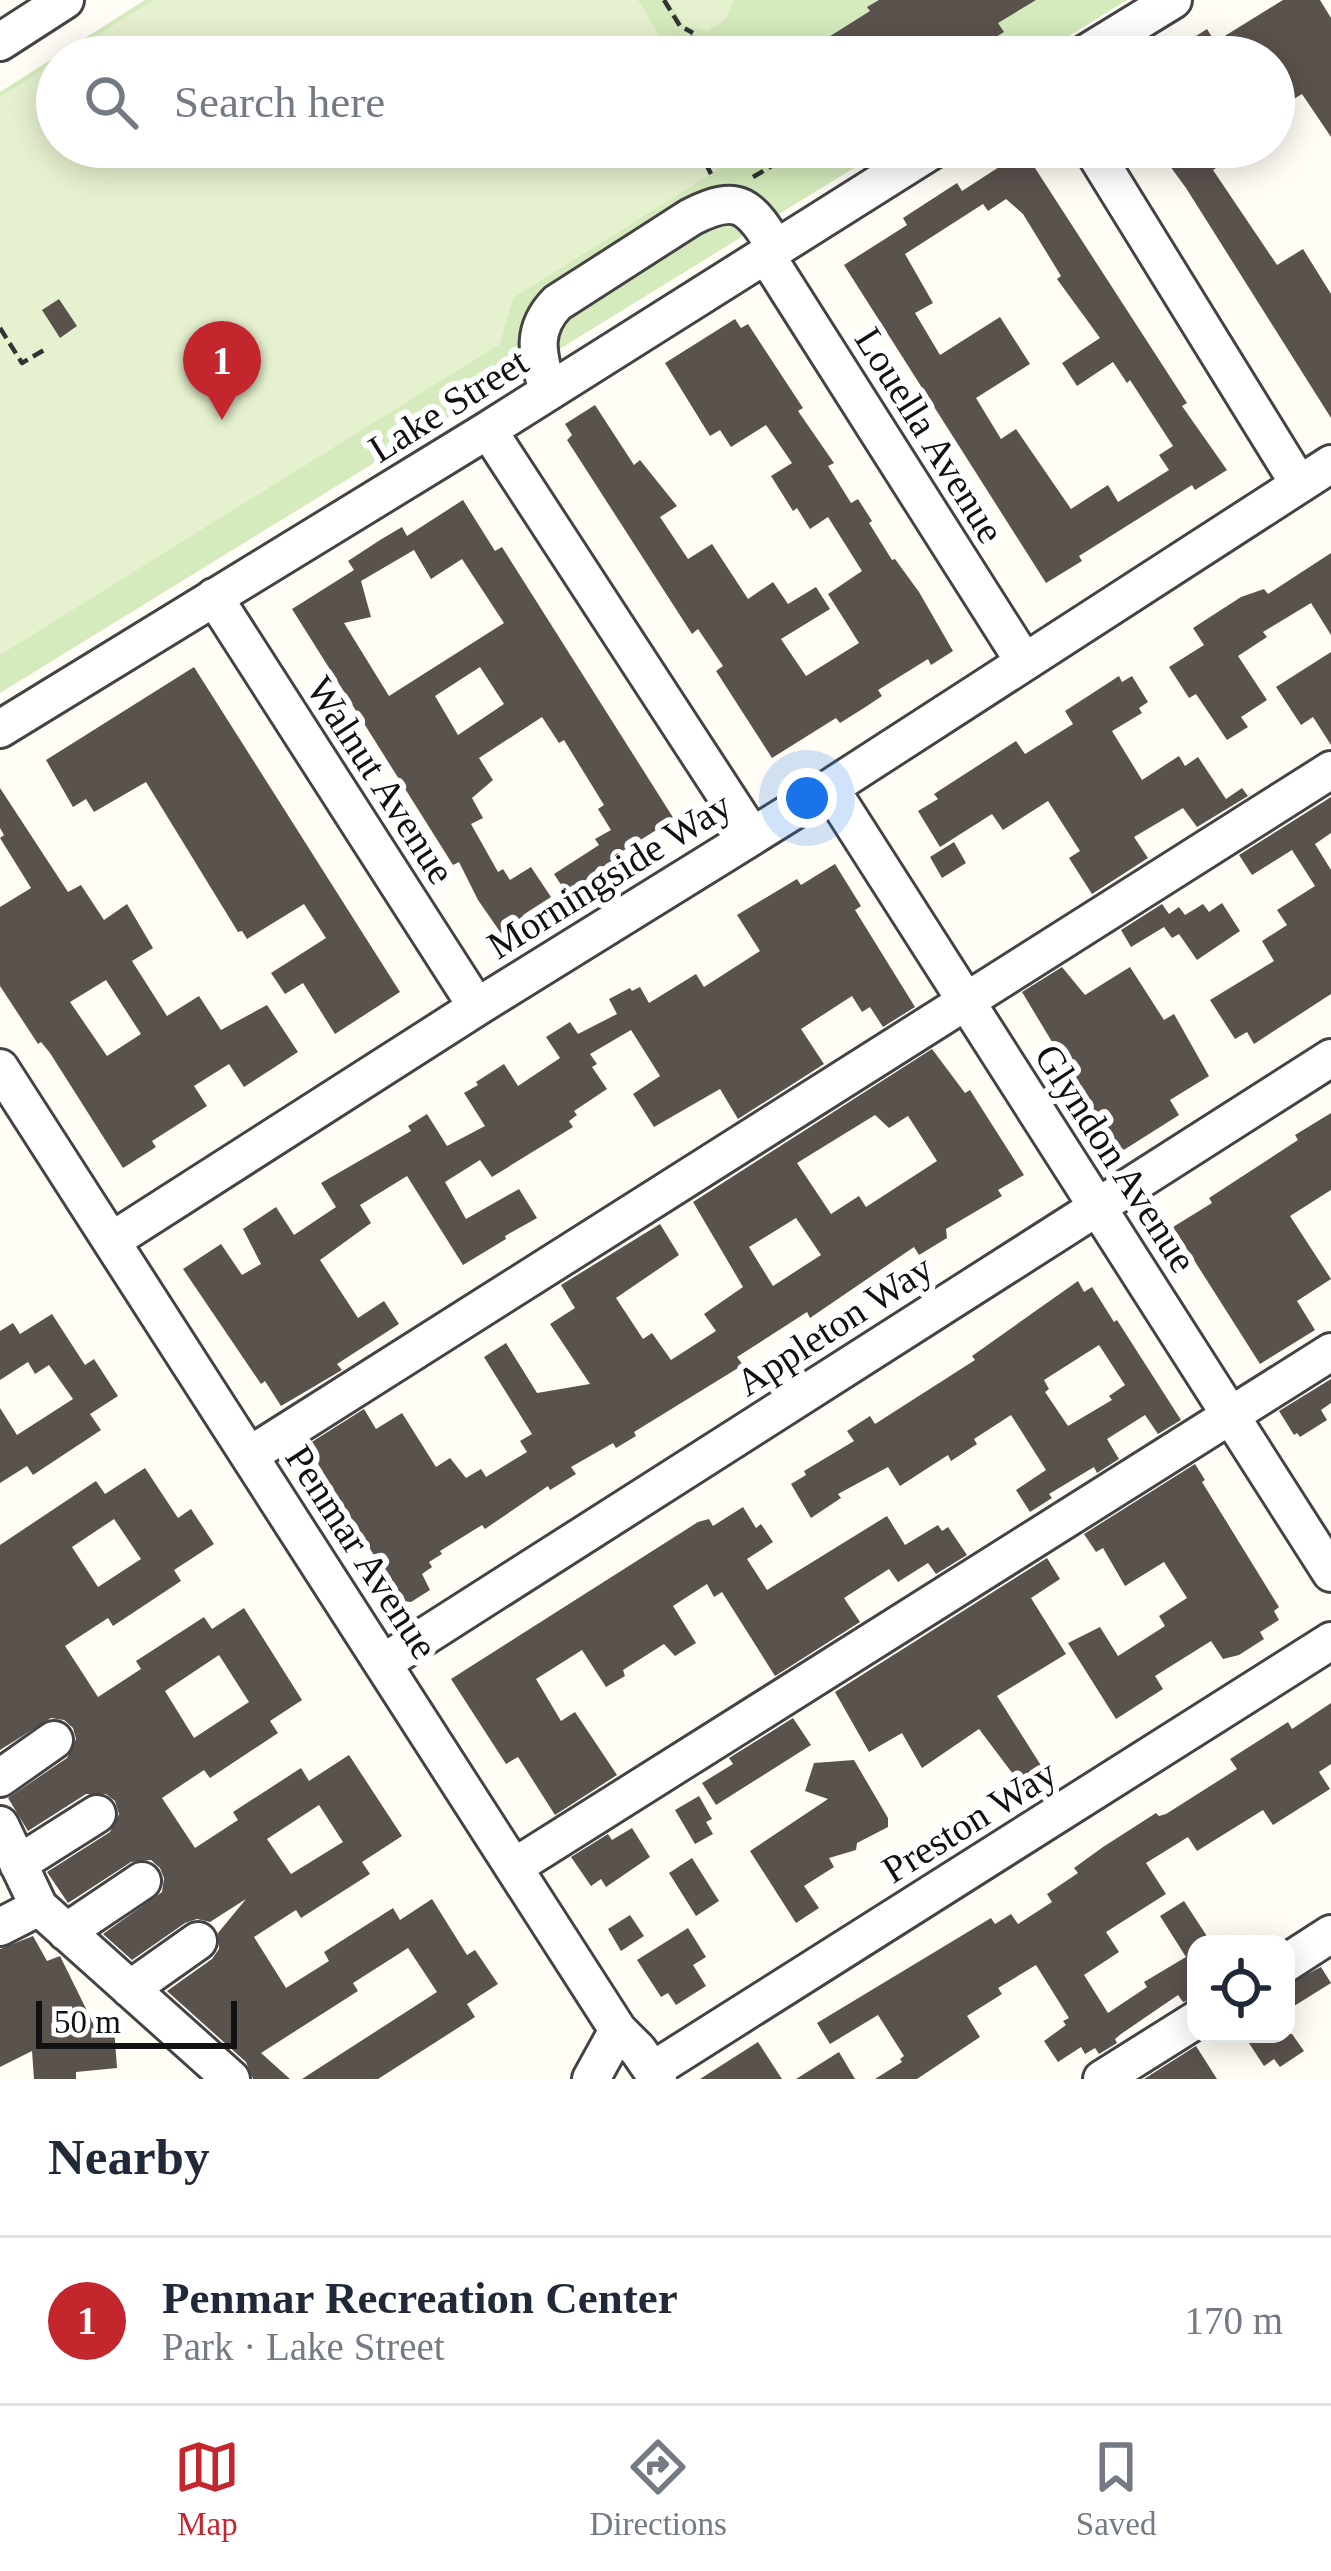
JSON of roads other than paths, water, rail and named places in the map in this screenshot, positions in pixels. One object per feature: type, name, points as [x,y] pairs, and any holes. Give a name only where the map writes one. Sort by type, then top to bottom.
[{"type":"street","points":[[0,42],[65,0]]},
{"type":"street","points":[[1110,36],[1152,6]]},
{"type":"street","name":"Lake Street","points":[[0,728],[488,430],[904,168]]},
{"type":"street","points":[[1104,168],[1299,484]]},
{"type":"street","name":"Louella Avenue","points":[[548,392],[538,354],[543,317],[557,303],[713,206],[736,204],[748,209],[1023,660]]},
{"type":"street","points":[[488,430],[751,834]]},
{"type":"street","name":"Morningside Way","points":[[113,1240],[830,788],[1331,464]]},
{"type":"street","name":"Walnut Avenue","points":[[214,597],[477,1007]]},
{"type":"street","points":[[250,1454],[1331,770]]},
{"type":"street","name":"Glyndon Avenue","points":[[830,788],[1331,1573]]},
{"type":"street","name":"Appleton Way","points":[[383,1663],[1331,1058]]},
{"type":"street","name":"Penmar Avenue","points":[[0,1067],[618,2030],[655,2075]]},
{"type":"street","points":[[514,1867],[1331,1352]]},
{"type":"street","name":"Preston Way","points":[[655,2075],[1331,1642]]},
{"type":"street","points":[[0,1778],[55,1740]]},
{"type":"street","points":[[18,1864],[98,1814]]},
{"type":"street","points":[[0,1826],[39,1907],[231,2079]]},
{"type":"street","points":[[66,1932],[142,1881]]},
{"type":"street","points":[[0,1927],[39,1907]]},
{"type":"street","points":[[1295,1957],[1331,1934]]},
{"type":"street","points":[[130,1989],[199,1941]]},
{"type":"street","points":[[1102,2079],[1187,2026]]},
{"type":"street","points":[[591,2079],[618,2030]]},
{"type":"place","name":"Penmar Recreation Center","points":[[222,420]]}]
